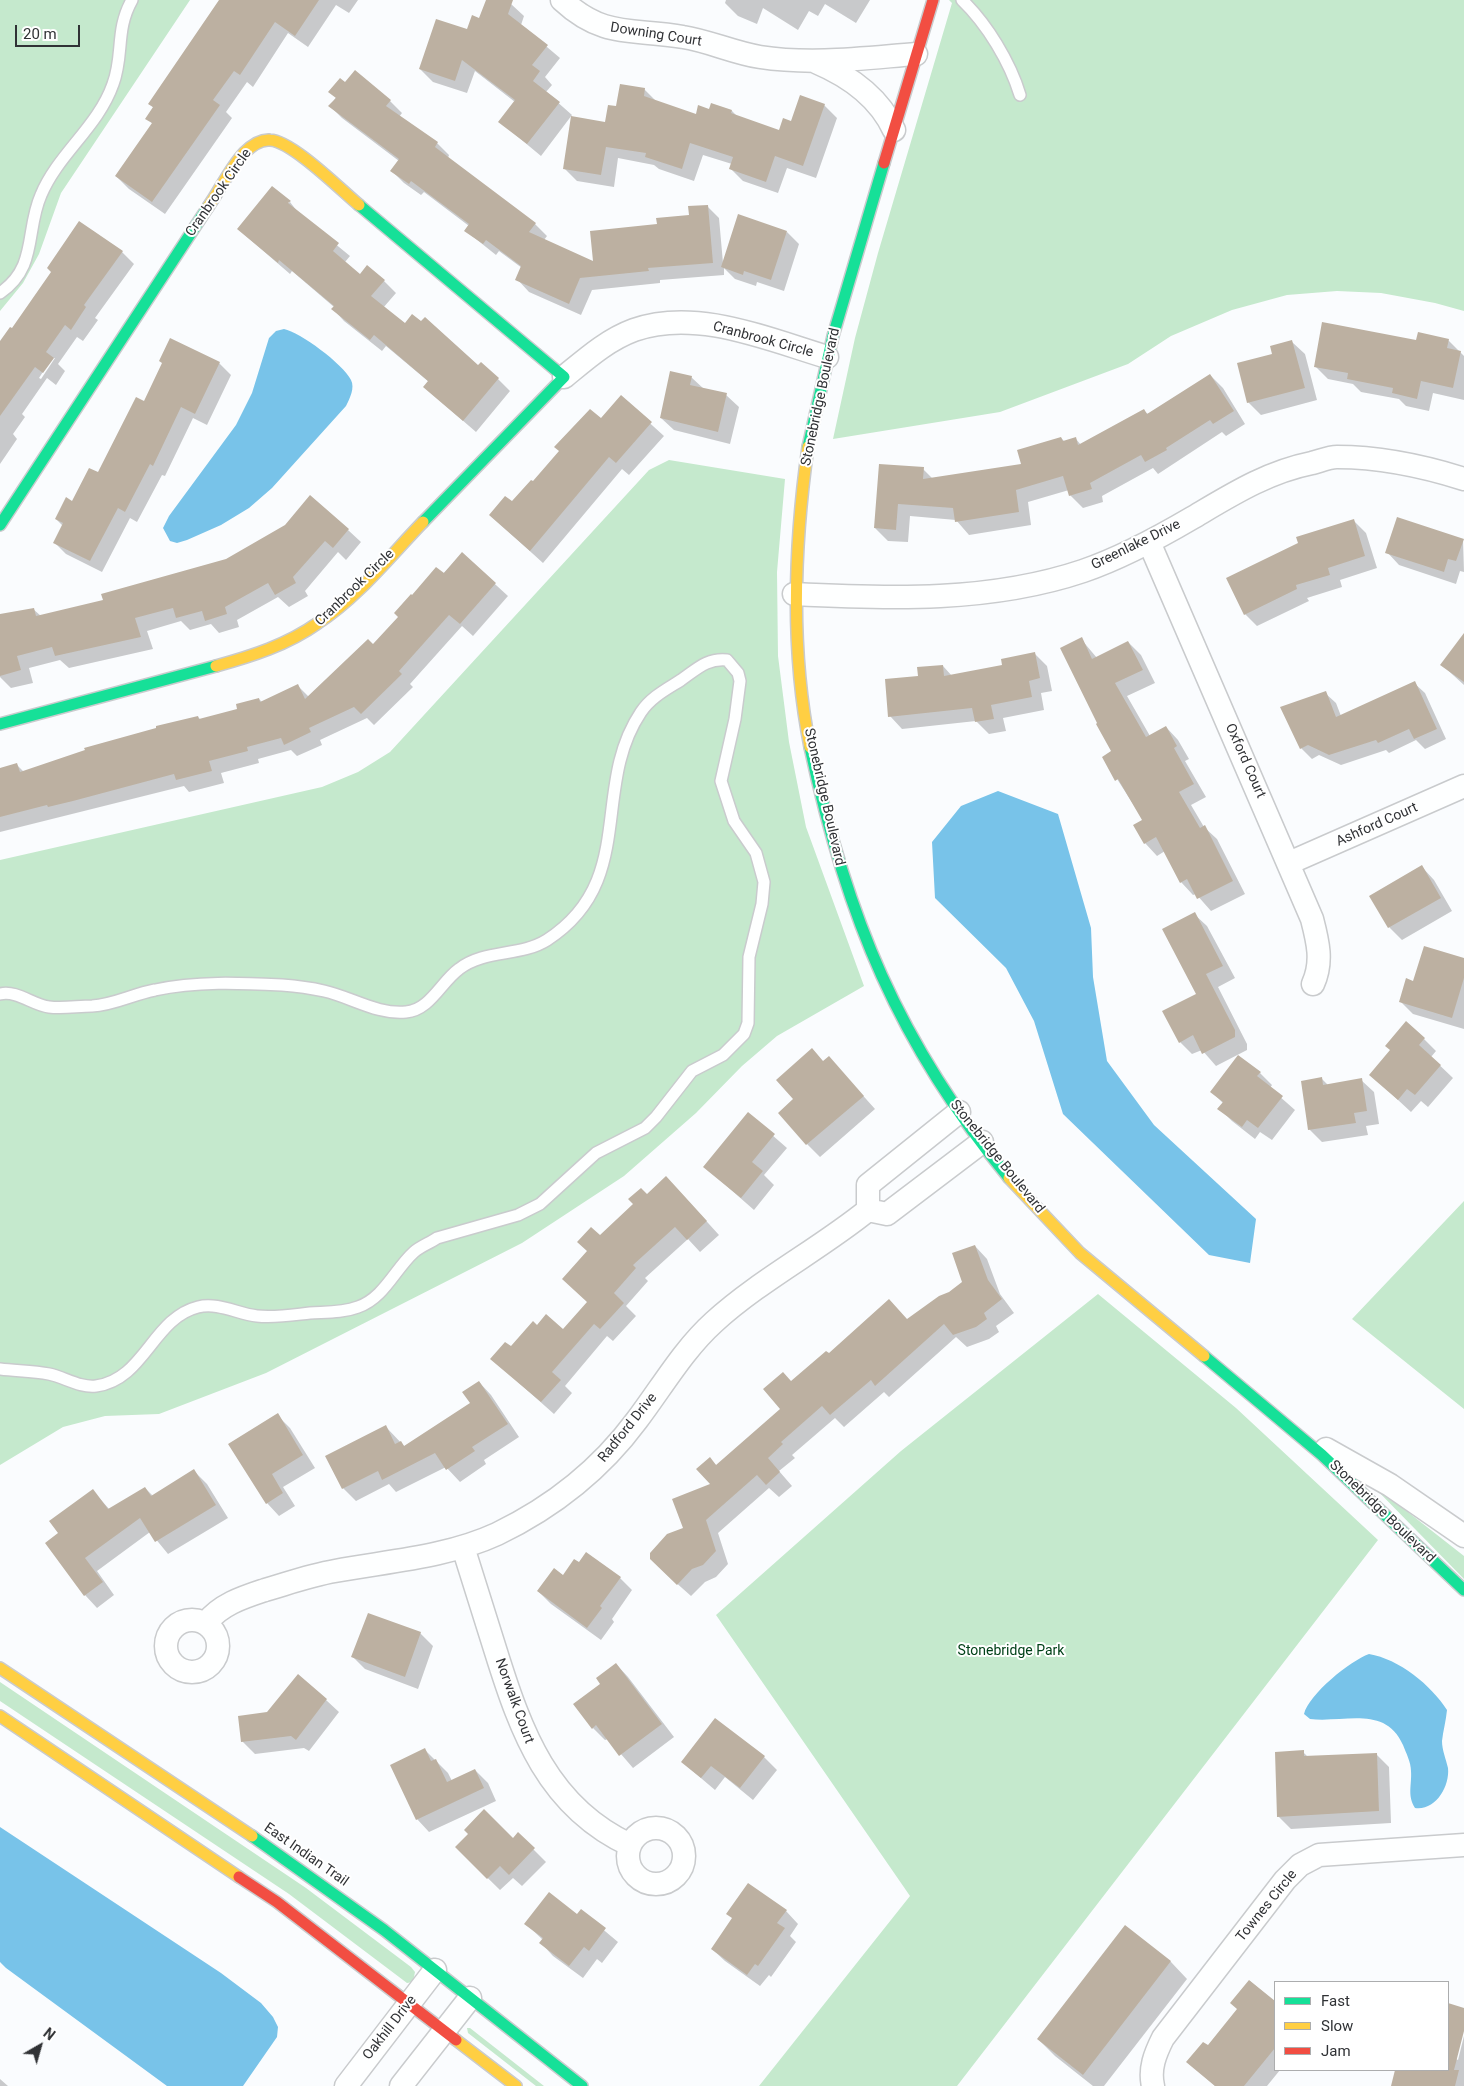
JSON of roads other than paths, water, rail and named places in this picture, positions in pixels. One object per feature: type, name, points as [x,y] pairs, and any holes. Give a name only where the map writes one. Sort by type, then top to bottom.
[{"type":"street","name":"Downing Court","points":[[562,0],[578,14],[606,28],[626,32],[683,37],[758,57],[815,61],[916,54]]},
{"type":"street","name":"Stonebridge Boulevard","points":[[933,0],[827,357],[808,445],[798,520],[794,594],[800,678],[814,763],[832,847],[859,923],[882,978],[907,1030],[932,1073],[959,1112],[1013,1183],[1053,1227],[1110,1279],[1300,1435],[1464,1590]]},
{"type":"street","name":"Downing Court","points":[[815,61],[835,70],[856,84],[882,108],[894,130]]},
{"type":"street","name":"Cranbrook Circle","points":[[0,525],[242,154],[254,143],[268,138],[283,143],[296,151],[564,377]]},
{"type":"street","name":"Cranbrook Circle","points":[[0,724],[246,658],[280,646],[306,633],[341,606],[564,377],[598,349],[632,331],[659,323],[696,324],[724,328],[827,357]]},
{"type":"street","name":"Greenlake Drive","points":[[794,594],[872,599],[946,595],[1018,588],[1083,571],[1149,542],[1263,477],[1294,466],[1336,457],[1407,464],[1464,479]]},
{"type":"street","name":"Oxford Court","points":[[1149,542],[1290,864],[1312,919],[1318,942],[1320,961],[1318,973],[1313,984]]},
{"type":"street","name":"Ashford Court","points":[[1290,864],[1464,786]]},
{"type":"street","points":[[959,1112],[868,1185],[868,1210],[887,1214],[982,1142]]},
{"type":"street","name":"Radford Drive","points":[[206,1623],[214,1614],[232,1602],[304,1578],[463,1547],[521,1522],[573,1488],[620,1442],[680,1358],[715,1321],[744,1298],[839,1234],[868,1210]]},
{"type":"street","name":"Stonebridge Boulevard","points":[[1300,1435],[1390,1485],[1464,1536]]},
{"type":"street","name":"Norwalk Court","points":[[463,1547],[512,1706],[539,1762],[560,1791],[591,1823],[630,1845]]},
{"type":"street","name":"East Indian Trail","points":[[0,1668],[281,1855],[435,1970],[582,2086]]},
{"type":"street","points":[[0,1716],[255,1886],[324,1935],[516,2086]]},
{"type":"street","name":"Townes Circle","points":[[1153,2086],[1151,2079],[1154,2057],[1162,2038],[1285,1880],[1300,1865],[1319,1855],[1464,1846]]},
{"type":"street","name":"Oakhill Drive","points":[[346,2086],[435,1970]]},
{"type":"street","points":[[401,2086],[470,1998]]},
{"type":"lane","points":[[0,294],[14,283],[24,268],[31,246],[34,219],[47,182],[93,123],[114,84],[118,66],[120,30],[125,13],[132,0]]},
{"type":"lane","points":[[962,0],[991,38],[1014,76],[1020,95]]},
{"type":"lane","points":[[0,994],[20,996],[50,1007],[108,1006],[127,997],[156,990],[232,983],[292,986],[325,991],[392,1013],[408,1012],[421,1008],[458,969],[478,958],[527,949],[545,942],[586,904],[594,892],[608,851],[612,809],[622,756],[641,712],[652,699],[704,663],[717,659],[727,660],[738,673],[740,681],[736,712],[721,781],[734,821],[756,853],[764,882],[762,904],[749,957],[748,1023],[736,1044],[723,1055],[692,1071],[645,1128],[596,1153],[540,1204],[518,1215],[437,1238],[415,1251],[374,1299],[359,1307],[340,1312],[279,1318],[256,1316],[215,1306],[198,1307],[184,1312],[169,1324],[137,1363],[123,1375],[106,1384],[94,1387],[47,1374],[0,1368]]},
{"type":"water","points":[[284,329],[310,342],[331,358],[346,373],[351,380],[352,390],[346,406],[272,488],[249,508],[221,525],[187,540],[177,543],[170,541],[163,528],[169,516],[236,425],[252,393],[269,338],[276,331]]},
{"type":"water","points":[[998,791],[1058,814],[1091,928],[1093,977],[1107,1061],[1154,1125],[1256,1219],[1250,1263],[1209,1255],[1063,1114],[1034,1021],[1006,968],[935,898],[932,842],[961,806]]},
{"type":"water","points":[[1369,1654],[1392,1661],[1413,1674],[1432,1691],[1447,1710],[1442,1741],[1448,1775],[1444,1790],[1435,1802],[1429,1806],[1415,1808],[1410,1794],[1411,1771],[1408,1758],[1403,1745],[1395,1733],[1386,1725],[1375,1720],[1363,1719],[1310,1719],[1304,1714],[1307,1706],[1331,1679]]},
{"type":"water","points":[[0,1827],[221,1973],[261,2003],[273,2017],[278,2027],[277,2037],[243,2086],[167,2086],[0,1962]]},
{"type":"park label","name":"Stonebridge Park","points":[[1011,1651]]}]
